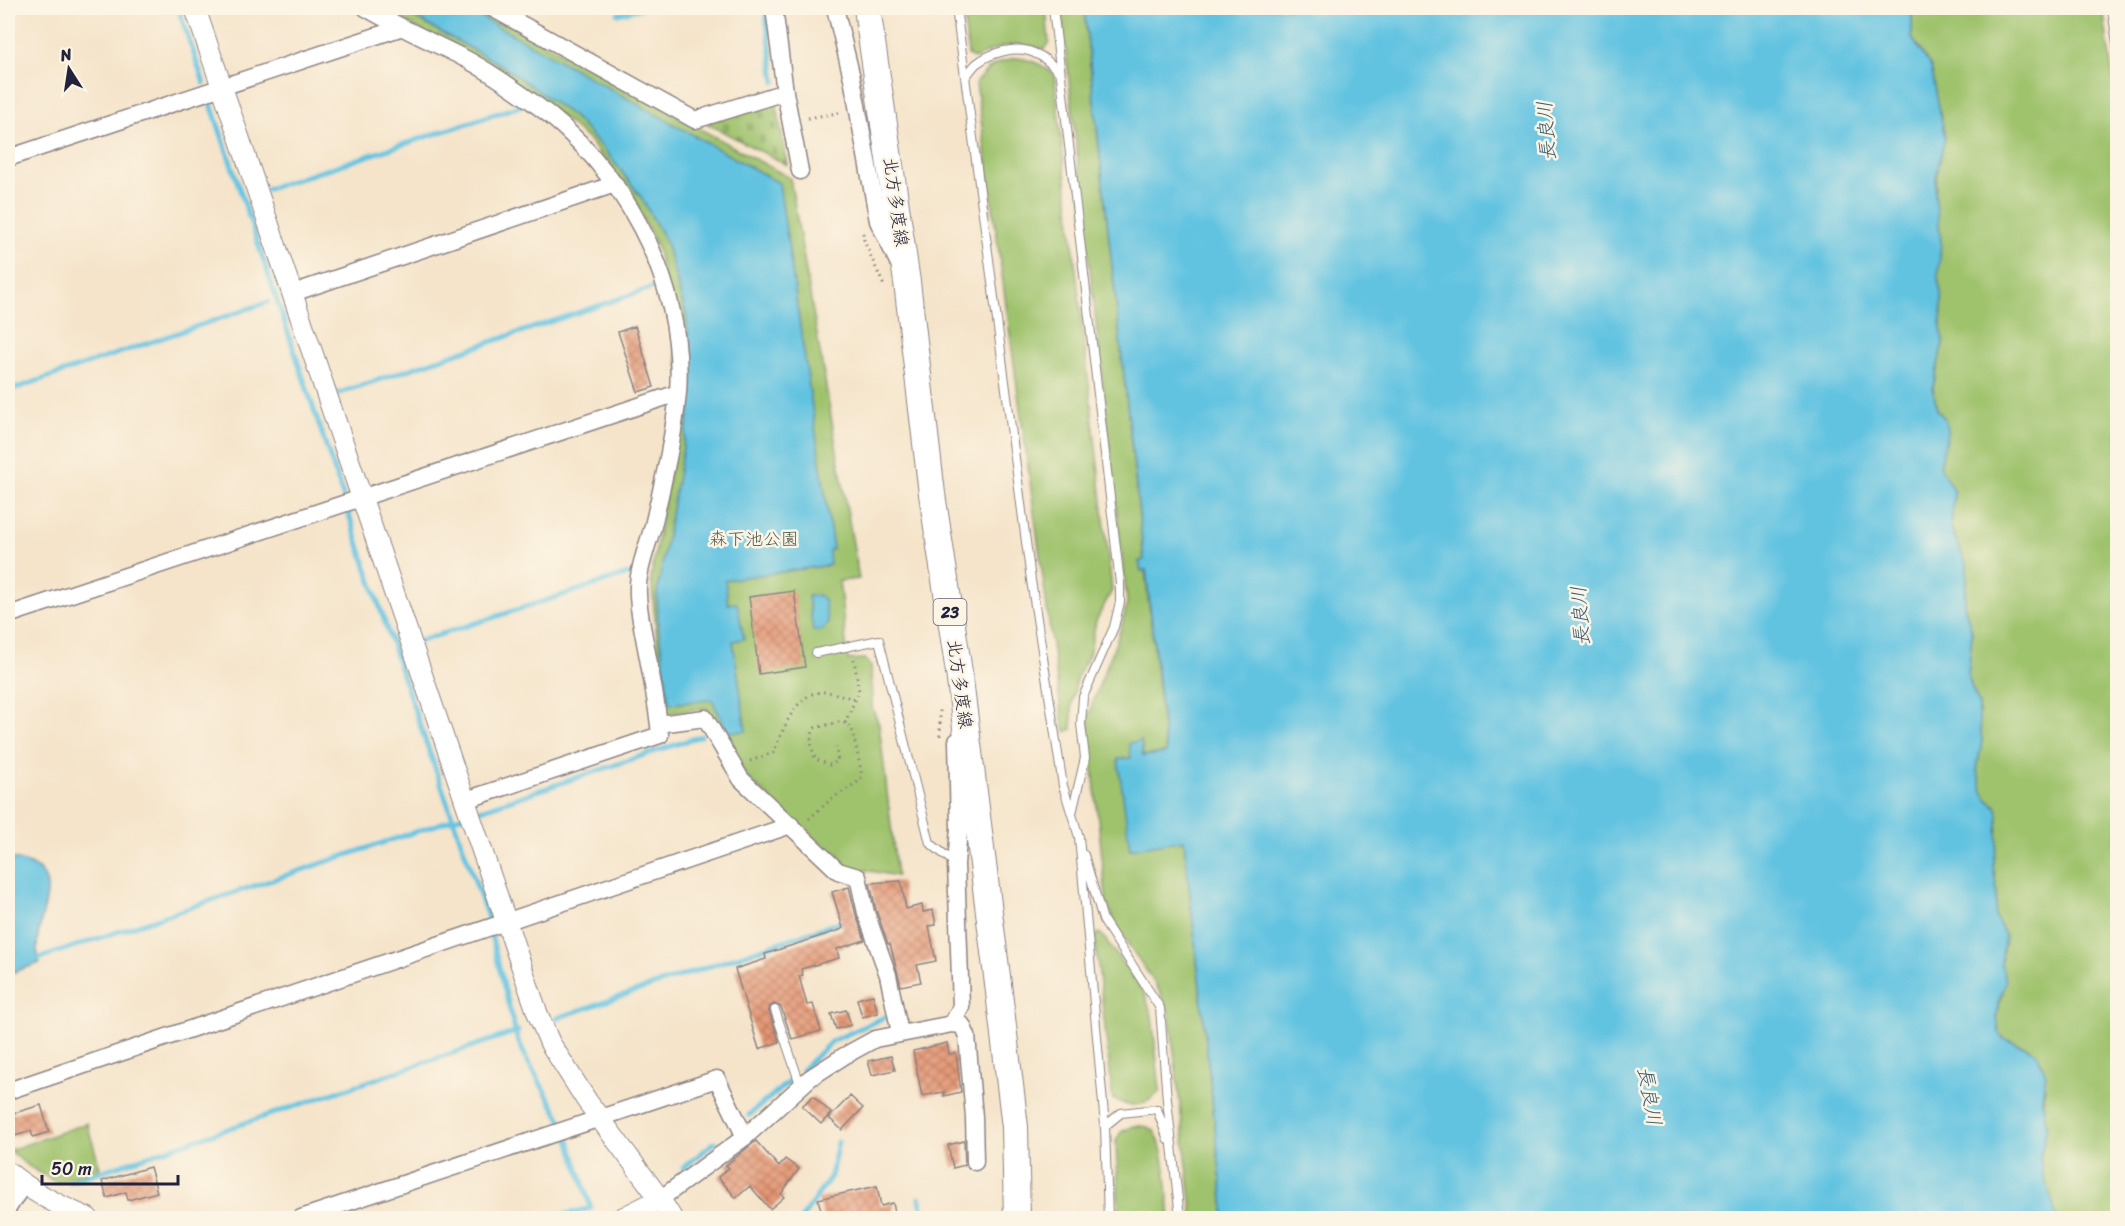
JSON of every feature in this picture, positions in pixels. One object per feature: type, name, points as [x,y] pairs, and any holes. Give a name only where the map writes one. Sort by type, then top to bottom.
[{"type":"main road","name":"北方多度線","points":[[867,8],[907,282],[932,494],[959,672],[1015,1127],[1017,1218]]},
{"type":"street","points":[[195,8],[469,807],[506,922],[550,1043],[599,1118],[672,1218]]},
{"type":"street","points":[[366,8],[400,28],[464,58],[532,101],[577,139],[631,207],[653,252],[664,286],[675,334],[678,393],[663,481],[638,586],[660,735],[469,807]]},
{"type":"street","points":[[492,8],[695,120],[785,92]]},
{"type":"street","points":[[774,8],[785,92],[800,171]]},
{"type":"street","points":[[835,8],[852,78],[878,221],[907,282]]},
{"type":"street","points":[[8,158],[400,28]]},
{"type":"street","points":[[293,293],[615,184]]},
{"type":"street","points":[[8,615],[678,393]]},
{"type":"street","points":[[952,1024],[961,1007],[956,864],[959,828],[957,730],[959,672]]},
{"type":"street","points":[[659,724],[705,718],[741,778],[838,871],[858,877],[866,913],[888,975],[900,1033]]},
{"type":"street","points":[[8,1091],[506,922],[794,828]]},
{"type":"street","points":[[622,1218],[660,1199],[745,1137],[810,1078],[844,1056],[875,1039],[952,1024],[962,1025],[967,1036],[974,1117],[975,1162]]},
{"type":"street","points":[[301,1218],[717,1079],[745,1137]]},
{"type":"street","points":[[8,1172],[23,1185],[58,1206],[88,1218]]},
{"type":"street","points":[[8,1208],[23,1185]]},
{"type":"lane","points":[[956,8],[1031,580],[1063,786],[1103,920],[1160,1008],[1180,1218]]},
{"type":"lane","points":[[1053,8],[1120,583],[1120,602],[1114,627],[1083,697],[1081,724],[1085,758],[1072,814]]},
{"type":"lane","points":[[2112,8],[2118,51]]},
{"type":"lane","points":[[964,78],[976,64],[993,55],[1010,50],[1033,52],[1044,58],[1060,73]]},
{"type":"lane","points":[[816,653],[879,640],[930,843],[956,864]]},
{"type":"lane","points":[[1079,837],[1105,1126],[1108,1218]]},
{"type":"lane","points":[[775,1010],[801,1087]]},
{"type":"lane","points":[[1105,1126],[1121,1113],[1156,1109],[1173,1152]]},
{"type":"path","points":[[791,121],[847,111]]},
{"type":"path","points":[[845,723],[859,691],[852,645]]},
{"type":"path","points":[[734,765],[773,753],[790,714],[811,695],[821,692],[856,699]]},
{"type":"path","points":[[794,828],[859,781],[862,776],[853,732],[848,724],[839,722],[814,728],[810,744],[815,759],[830,765],[838,761],[836,747]]},
{"type":"green space","name":"森下池公園","points":[[382,8],[480,8],[790,178],[859,579],[839,581],[848,660],[865,659],[871,666],[872,708],[879,724],[897,876],[843,866],[746,776],[727,738],[707,708],[664,714],[651,577],[683,390],[658,250],[634,199],[589,140],[534,94]]},
{"type":"green space","points":[[963,8],[1046,8],[1049,43],[1044,50],[1026,45],[1000,47],[975,59],[968,55]]},
{"type":"green space","points":[[1061,8],[1084,8],[1144,560],[1140,561],[1145,570],[1166,753],[1143,756],[1141,741],[1131,758],[1130,849],[1184,839],[1225,1218],[1193,1218],[1170,1018],[1157,987],[1119,930],[1106,898],[1088,719],[1124,617],[1127,602]]},
{"type":"green space","points":[[1912,8],[2103,8],[2118,117],[2117,1218],[2056,1218],[2040,1161],[2046,1129],[2043,1102],[2045,1088],[2024,1046],[2004,1039],[1999,1032],[1997,1018],[1998,1005],[2003,992],[2001,964],[2005,935],[1995,916],[1997,891],[1993,866],[1997,845],[1997,807],[1987,799],[1977,770],[1982,740],[1979,704],[1968,675],[1972,632],[1964,605],[1967,580],[1960,548],[1951,528],[1954,492],[1940,467],[1944,418],[1937,410],[1933,388],[1943,342],[1935,194],[1939,159],[1935,88],[1931,67],[1912,38]]},
{"type":"green space","points":[[1015,58],[1036,63],[1054,74],[1112,590],[1096,621],[1089,655],[1077,677],[1072,704],[1072,729],[1066,732],[1063,726],[976,83],[992,66]]},
{"type":"green space","points":[[776,100],[787,165],[706,123]]},
{"type":"green space","points":[[1099,933],[1144,992],[1152,1016],[1160,1091],[1138,1105],[1126,1104],[1113,1099],[1095,938]]},
{"type":"green space","points":[[87,1123],[100,1168],[57,1183],[25,1164],[10,1150]]},
{"type":"green space","points":[[1133,1126],[1147,1127],[1152,1129],[1156,1135],[1165,1170],[1170,1218],[1119,1218],[1116,1141],[1121,1132]]},
{"type":"water","name":"森下池公園","points":[[397,8],[465,8],[779,183],[833,549],[829,550],[830,565],[725,580],[728,604],[737,603],[744,639],[733,641],[746,731],[728,732],[712,700],[669,704],[658,624],[657,593],[691,403],[692,369],[686,315],[666,242],[641,197],[605,150],[573,116],[501,65]]},
{"type":"water","name":"長良川","points":[[1084,8],[1912,8],[1912,38],[1931,67],[1945,137],[1935,194],[1941,242],[1938,279],[1942,297],[1943,342],[1933,388],[1937,410],[1944,418],[1948,429],[1940,467],[1954,492],[1951,528],[1967,566],[1964,605],[1972,632],[1968,675],[1979,704],[1982,740],[1977,770],[1982,789],[1987,799],[1997,807],[1998,816],[1997,845],[1993,866],[1997,891],[1995,916],[2005,935],[2001,964],[2006,981],[1998,1004],[1997,1018],[1999,1032],[2004,1039],[2037,1053],[2046,1074],[2042,1099],[2047,1127],[2040,1157],[2056,1218],[1225,1218],[1184,840],[1130,849],[1118,759],[1131,758],[1129,743],[1141,741],[1143,756],[1166,753],[1146,570],[1141,571],[1139,561],[1144,560]]},
{"type":"water","points":[[818,595],[824,599],[828,623],[822,630],[813,631],[808,596]]},
{"type":"water","points":[[8,858],[30,864],[42,873],[47,886],[37,947],[40,963],[8,974]]},
{"type":"building","points":[[635,326],[654,387],[638,392],[618,332]]},
{"type":"building","points":[[794,591],[805,667],[759,674],[749,597]]},
{"type":"building","points":[[901,881],[906,909],[922,905],[923,912],[933,910],[936,925],[929,926],[936,961],[917,965],[921,982],[901,986],[890,944],[888,944],[876,910],[870,883]]},
{"type":"building","points":[[849,887],[865,940],[837,949],[839,958],[801,969],[803,975],[799,976],[807,1005],[813,1004],[821,1031],[792,1039],[781,1007],[774,1004],[770,1006],[769,1011],[779,1042],[759,1049],[735,969],[766,959],[765,954],[843,928],[832,892]]},
{"type":"building","points":[[873,995],[878,1013],[862,1017],[857,999]]},
{"type":"building","points":[[846,1010],[851,1025],[836,1029],[831,1014]]},
{"type":"building","points":[[947,1043],[949,1054],[956,1053],[961,1092],[944,1096],[944,1092],[922,1096],[913,1051]]},
{"type":"building","points":[[891,1056],[895,1070],[872,1075],[868,1061]]},
{"type":"building","points":[[813,1096],[831,1113],[821,1124],[802,1106]]},
{"type":"building","points":[[850,1096],[863,1108],[842,1130],[829,1118]]},
{"type":"building","points":[[41,1105],[49,1132],[33,1137],[31,1131],[8,1138],[8,1115]]},
{"type":"building","points":[[756,1141],[779,1167],[785,1159],[799,1169],[781,1194],[784,1197],[770,1209],[750,1186],[736,1198],[718,1177],[729,1168],[726,1165]]},
{"type":"building","points":[[964,1141],[965,1165],[953,1168],[948,1145]]},
{"type":"building","points":[[150,1167],[157,1192],[128,1200],[126,1192],[107,1198],[102,1181]]},
{"type":"building","points":[[877,1186],[881,1206],[893,1203],[896,1218],[823,1218],[818,1199]]},
{"type":"waterway","points":[[178,8],[204,83]]},
{"type":"waterway","points":[[618,14],[642,8]]},
{"type":"waterway","points":[[765,8],[775,82]]},
{"type":"waterway","points":[[210,101],[343,496]]},
{"type":"waterway","points":[[267,189],[520,106]]},
{"type":"waterway","points":[[339,393],[657,286]]},
{"type":"waterway","points":[[8,391],[268,302]]},
{"type":"waterway","points":[[348,512],[488,918]]},
{"type":"waterway","points":[[420,641],[628,574]]},
{"type":"waterway","points":[[31,961],[701,736]]},
{"type":"waterway","points":[[557,1018],[846,920]]},
{"type":"waterway","points":[[491,935],[517,1038],[563,1123]]},
{"type":"waterway","points":[[802,1070],[832,1041],[885,1017]]},
{"type":"waterway","points":[[70,1182],[518,1031]]},
{"type":"waterway","points":[[749,1115],[792,1079]]},
{"type":"waterway","points":[[552,1218],[591,1208],[567,1134]]},
{"type":"waterway","points":[[683,1168],[715,1142]]},
{"type":"waterway","points":[[802,1218],[831,1176],[838,1142]]},
{"type":"waterway","points":[[920,1198],[924,1218]]},
{"type":"waterway","points":[[174,1217],[203,1218]]}]
